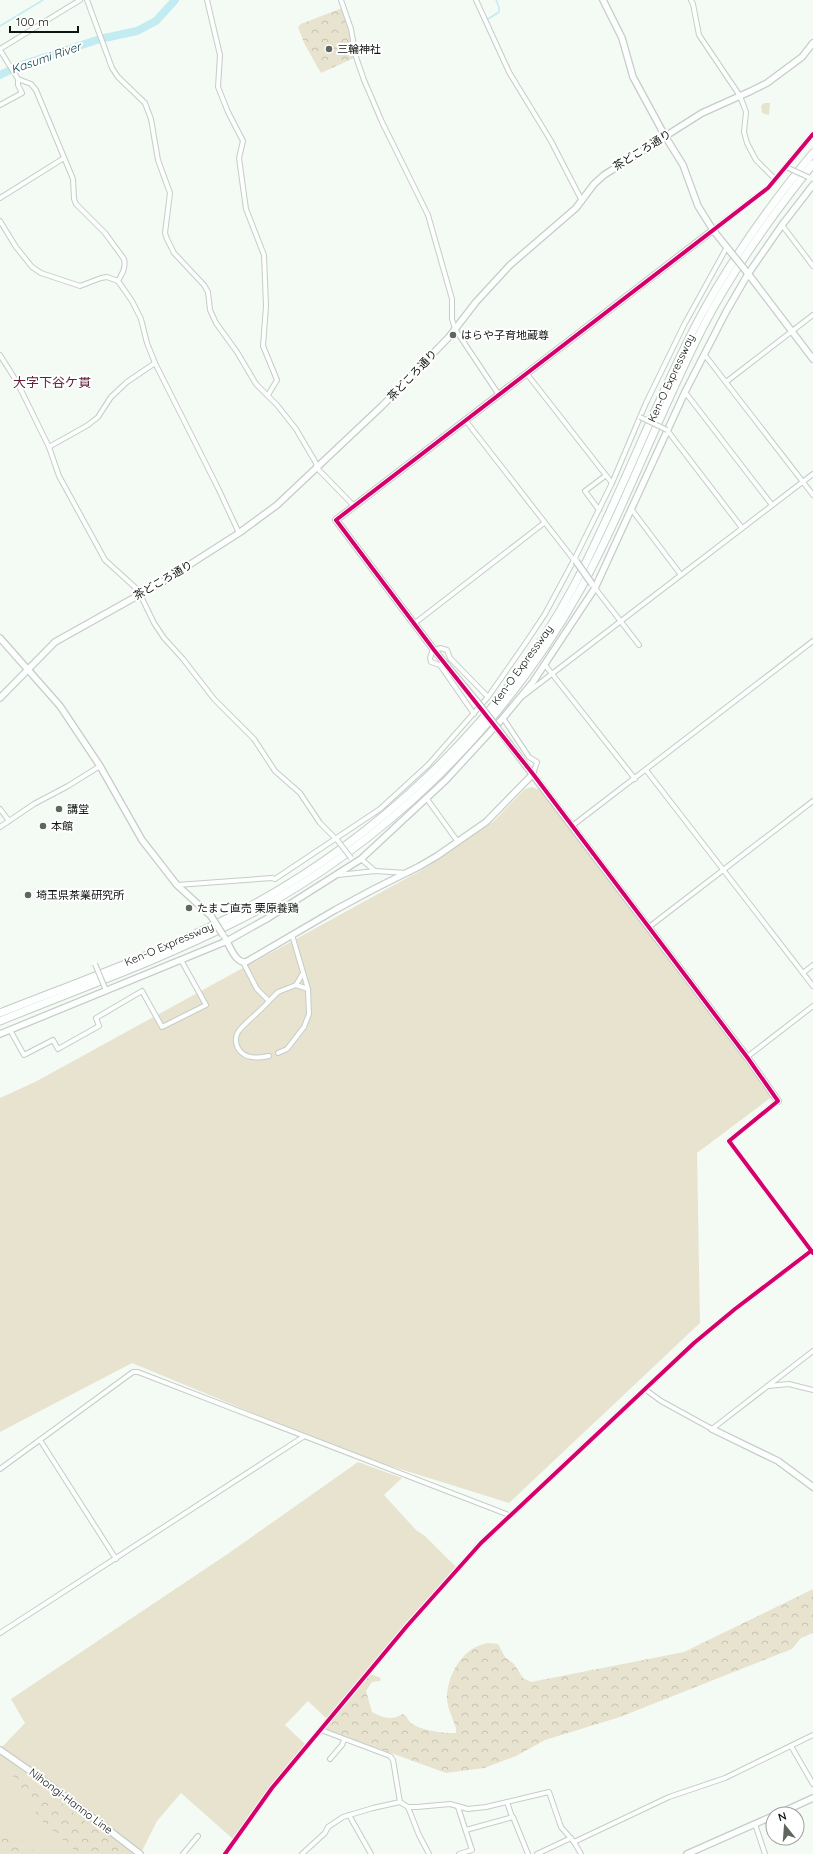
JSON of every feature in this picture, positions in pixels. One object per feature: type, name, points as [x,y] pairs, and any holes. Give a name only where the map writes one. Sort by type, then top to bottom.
[{"type":"highway","name":"Ken-O Expressway","points":[[0,1013],[177,942],[253,905],[314,868],[366,830],[409,794],[450,754],[500,696],[553,621],[573,587],[600,533],[669,381],[698,322],[725,275],[754,230],[783,190],[813,153]]},
{"type":"highway","name":"Ken-O Expressway","points":[[0,1021],[180,948],[257,911],[308,880],[365,839],[413,800],[456,758],[506,700],[559,625],[580,590],[607,536],[704,325],[731,278],[760,233],[813,164]]},
{"type":"street","points":[[0,105],[22,93],[18,85],[17,78],[0,49],[80,0]]},
{"type":"street","points":[[87,0],[104,48],[118,77],[145,103],[151,119],[158,160],[170,193],[165,233],[170,246],[204,285],[208,292],[210,310],[216,323],[237,352],[256,384],[268,395],[296,429],[316,463],[317,468],[354,506]]},
{"type":"street","points":[[207,0],[220,55],[218,87],[228,112],[243,141],[239,158],[246,209],[264,255],[266,306],[263,346],[277,380],[268,395]]},
{"type":"street","points":[[341,0],[351,29],[356,57],[364,80],[382,122],[428,215],[452,299],[452,319],[455,329],[499,395]]},
{"type":"street","points":[[476,0],[509,72],[551,141],[582,201]]},
{"type":"street","points":[[603,0],[622,38],[633,77],[665,136],[681,161],[698,206],[713,230],[813,359]]},
{"type":"street","points":[[691,0],[694,6],[699,35],[740,96],[746,112],[744,132],[747,142],[756,160],[775,179]]},
{"type":"street","name":"茶どころ通り","points":[[0,698],[55,642],[164,581],[239,533],[277,505],[374,414],[455,329],[476,302],[510,265],[582,201],[594,184],[604,175],[702,113],[767,83],[802,57],[813,44]]},
{"type":"street","points":[[17,78],[31,84],[36,90],[47,113],[73,179],[74,198],[76,204],[104,233],[124,260],[124,270],[118,281]]},
{"type":"street","points":[[225,1854],[272,1788],[439,1588],[509,1515],[646,1390],[672,1363],[717,1324],[812,1252],[729,1141],[778,1101],[747,1057],[533,774],[478,703],[434,650],[336,520],[768,188],[813,134]]},
{"type":"street","points":[[0,198],[64,158]]},
{"type":"street","points":[[786,167],[813,178]]},
{"type":"street","points":[[0,1034],[105,989],[181,960],[268,918],[338,875],[353,861],[361,859],[427,798],[503,718],[545,665],[594,586],[632,510],[685,392],[747,272],[813,185]]},
{"type":"street","points":[[0,221],[20,252],[32,267],[41,273],[80,286],[106,277],[118,281],[132,301],[141,319],[147,344],[155,363],[239,533]]},
{"type":"street","points":[[782,225],[813,266]]},
{"type":"street","points":[[177,885],[275,879],[337,840],[380,809],[428,765],[474,714],[488,697],[545,614],[575,561],[612,483],[646,403],[684,325],[728,249]]},
{"type":"street","points":[[726,382],[813,315]]},
{"type":"street","points":[[704,354],[813,495]]},
{"type":"street","points":[[0,355],[17,382],[49,447],[59,476],[105,560],[133,584],[141,594],[154,623],[164,638],[183,659],[214,699],[254,739],[275,770],[300,793],[320,823],[337,840],[353,861]]},
{"type":"street","points":[[49,447],[88,425],[98,417],[111,397],[127,382],[155,363]]},
{"type":"street","points":[[527,374],[605,476],[612,483]]},
{"type":"street","points":[[685,392],[772,505]]},
{"type":"street","points":[[640,417],[667,430],[742,528]]},
{"type":"street","points":[[466,421],[639,645]]},
{"type":"street","points":[[518,700],[813,474]]},
{"type":"street","points":[[599,510],[585,491],[605,476]]},
{"type":"street","points":[[632,510],[681,575]]},
{"type":"street","points":[[415,623],[544,522]]},
{"type":"street","points":[[0,638],[60,706],[100,766],[142,840],[177,885],[211,916],[237,959],[243,962],[257,989],[269,1001]]},
{"type":"street","points":[[572,826],[813,641]]},
{"type":"street","points":[[474,714],[440,665],[431,662],[430,655],[434,650],[440,648],[447,650],[450,658],[488,697]]},
{"type":"street","points":[[545,665],[635,779]]},
{"type":"street","points":[[243,962],[374,888],[420,866],[486,822],[533,774],[537,767],[537,762],[529,757],[503,718]]},
{"type":"street","points":[[0,827],[34,804],[68,786],[100,766]]},
{"type":"street","points":[[646,770],[802,974],[813,986]]},
{"type":"street","points":[[427,798],[458,842]]},
{"type":"street","points":[[649,927],[813,801]]},
{"type":"street","points":[[0,809],[9,821]]},
{"type":"street","points":[[361,859],[375,871]]},
{"type":"street","points":[[338,875],[375,871],[407,873]]},
{"type":"street","points":[[278,1054],[287,1049],[308,1021],[310,1007],[308,989],[292,935]]},
{"type":"street","points":[[10,1030],[24,1055],[53,1040],[58,1049],[99,1026],[96,1018],[142,992],[162,1027],[206,1005],[181,960]]},
{"type":"street","points":[[95,964],[105,989]]},
{"type":"street","points":[[802,974],[813,965]]},
{"type":"street","points":[[269,1056],[258,1058],[244,1054],[238,1048],[236,1038],[239,1032],[278,992],[296,985],[303,973]]},
{"type":"street","points":[[296,985],[308,989]]},
{"type":"street","points":[[747,1057],[813,1006]]},
{"type":"street","points":[[712,1429],[813,1350]]},
{"type":"street","points":[[0,1469],[133,1372],[164,1382],[303,1437],[509,1515]]},
{"type":"street","points":[[767,1386],[789,1384],[813,1390]]},
{"type":"street","points":[[646,1390],[661,1401],[712,1429],[778,1462],[813,1487]]},
{"type":"street","points":[[0,1633],[303,1437]]},
{"type":"street","points":[[40,1440],[116,1559]]},
{"type":"street","points":[[321,1730],[344,1740],[390,1756],[393,1760],[400,1802]]},
{"type":"street","points":[[574,1842],[669,1797],[725,1778],[813,1735]]},
{"type":"street","points":[[330,1759],[342,1745],[344,1740]]},
{"type":"street","points":[[791,1746],[813,1784]]},
{"type":"street","name":"Nihongi-Hanno Line","points":[[0,1750],[46,1782],[140,1854]]},
{"type":"street","points":[[302,1854],[325,1833],[328,1827],[349,1815],[400,1802],[408,1807],[450,1804],[468,1809],[486,1807],[549,1792],[561,1827],[574,1842],[581,1854]]},
{"type":"street","points":[[796,1806],[813,1798]]},
{"type":"street","points":[[507,1802],[528,1854]]},
{"type":"street","points":[[408,1807],[419,1835],[429,1854]]},
{"type":"street","points":[[458,1807],[472,1850],[470,1852],[459,1854]]},
{"type":"street","points":[[349,1815],[371,1854]]},
{"type":"street","points":[[466,1830],[512,1817]]},
{"type":"street","points":[[687,1854],[765,1820]]},
{"type":"street","points":[[755,1824],[765,1854]]},
{"type":"street","points":[[183,1854],[198,1836]]},
{"type":"street","points":[[537,1854],[571,1838]]},
{"type":"green space","points":[[342,8],[349,29],[354,58],[321,73],[305,45],[298,27],[301,24]]},
{"type":"green space","points":[[764,103],[770,103],[769,115],[762,113],[761,106]]},
{"type":"green space","points":[[532,787],[540,790],[773,1096],[697,1153],[700,1323],[509,1503],[352,1454],[132,1363],[0,1432],[0,1098],[35,1082],[427,867],[494,821],[525,789]]},
{"type":"green space","points":[[358,1462],[402,1478],[384,1495],[416,1530],[425,1536],[456,1567],[328,1720],[308,1701],[285,1725],[306,1745],[270,1787],[233,1839],[181,1793],[157,1821],[142,1851],[2,1747],[25,1723],[11,1699],[229,1553]]},
{"type":"green space","points":[[813,1589],[813,1633],[801,1638],[792,1649],[620,1717],[545,1740],[516,1756],[484,1768],[446,1773],[325,1729],[370,1674],[381,1678],[380,1681],[372,1682],[366,1691],[372,1712],[387,1718],[403,1714],[411,1723],[420,1728],[439,1732],[456,1733],[456,1728],[447,1702],[448,1688],[455,1667],[469,1651],[478,1646],[487,1643],[498,1644],[505,1657],[514,1664],[523,1678],[531,1682],[684,1652]]},
{"type":"green space","points":[[0,1754],[135,1854],[0,1854]]},
{"type":"green space","points":[[0,1757],[128,1854],[79,1854],[42,1821],[18,1787],[9,1766],[0,1764]]},
{"type":"green space","points":[[0,1824],[4,1826],[37,1854],[0,1854]]},
{"type":"waterway","points":[[0,26],[43,0]]},
{"type":"waterway","name":"Kasumi River","points":[[0,75],[21,65],[100,39],[137,31],[156,21],[175,0]]},
{"type":"waterway","points":[[488,19],[499,12],[499,7],[496,0]]},
{"type":"cycle path","points":[[813,134],[768,188],[336,520],[434,650],[533,774],[747,1057],[778,1101],[729,1141],[813,1253]]},
{"type":"cycle path","points":[[225,1854],[272,1788],[407,1626],[481,1543],[694,1343],[735,1309],[811,1251]]},
{"type":"place","name":"三輪神社","points":[[329,49]]},
{"type":"place","name":"はらや子育地蔵尊","points":[[453,335]]},
{"type":"place","name":"講堂","points":[[59,809]]},
{"type":"place","name":"本館","points":[[43,826]]},
{"type":"place","name":"埼玉県茶業研究所","points":[[28,895]]},
{"type":"place","name":"たまご直売 栗原養鶏","points":[[189,908]]},
{"type":"district","name":"大字下谷ケ貫","points":[[52,382]]}]
